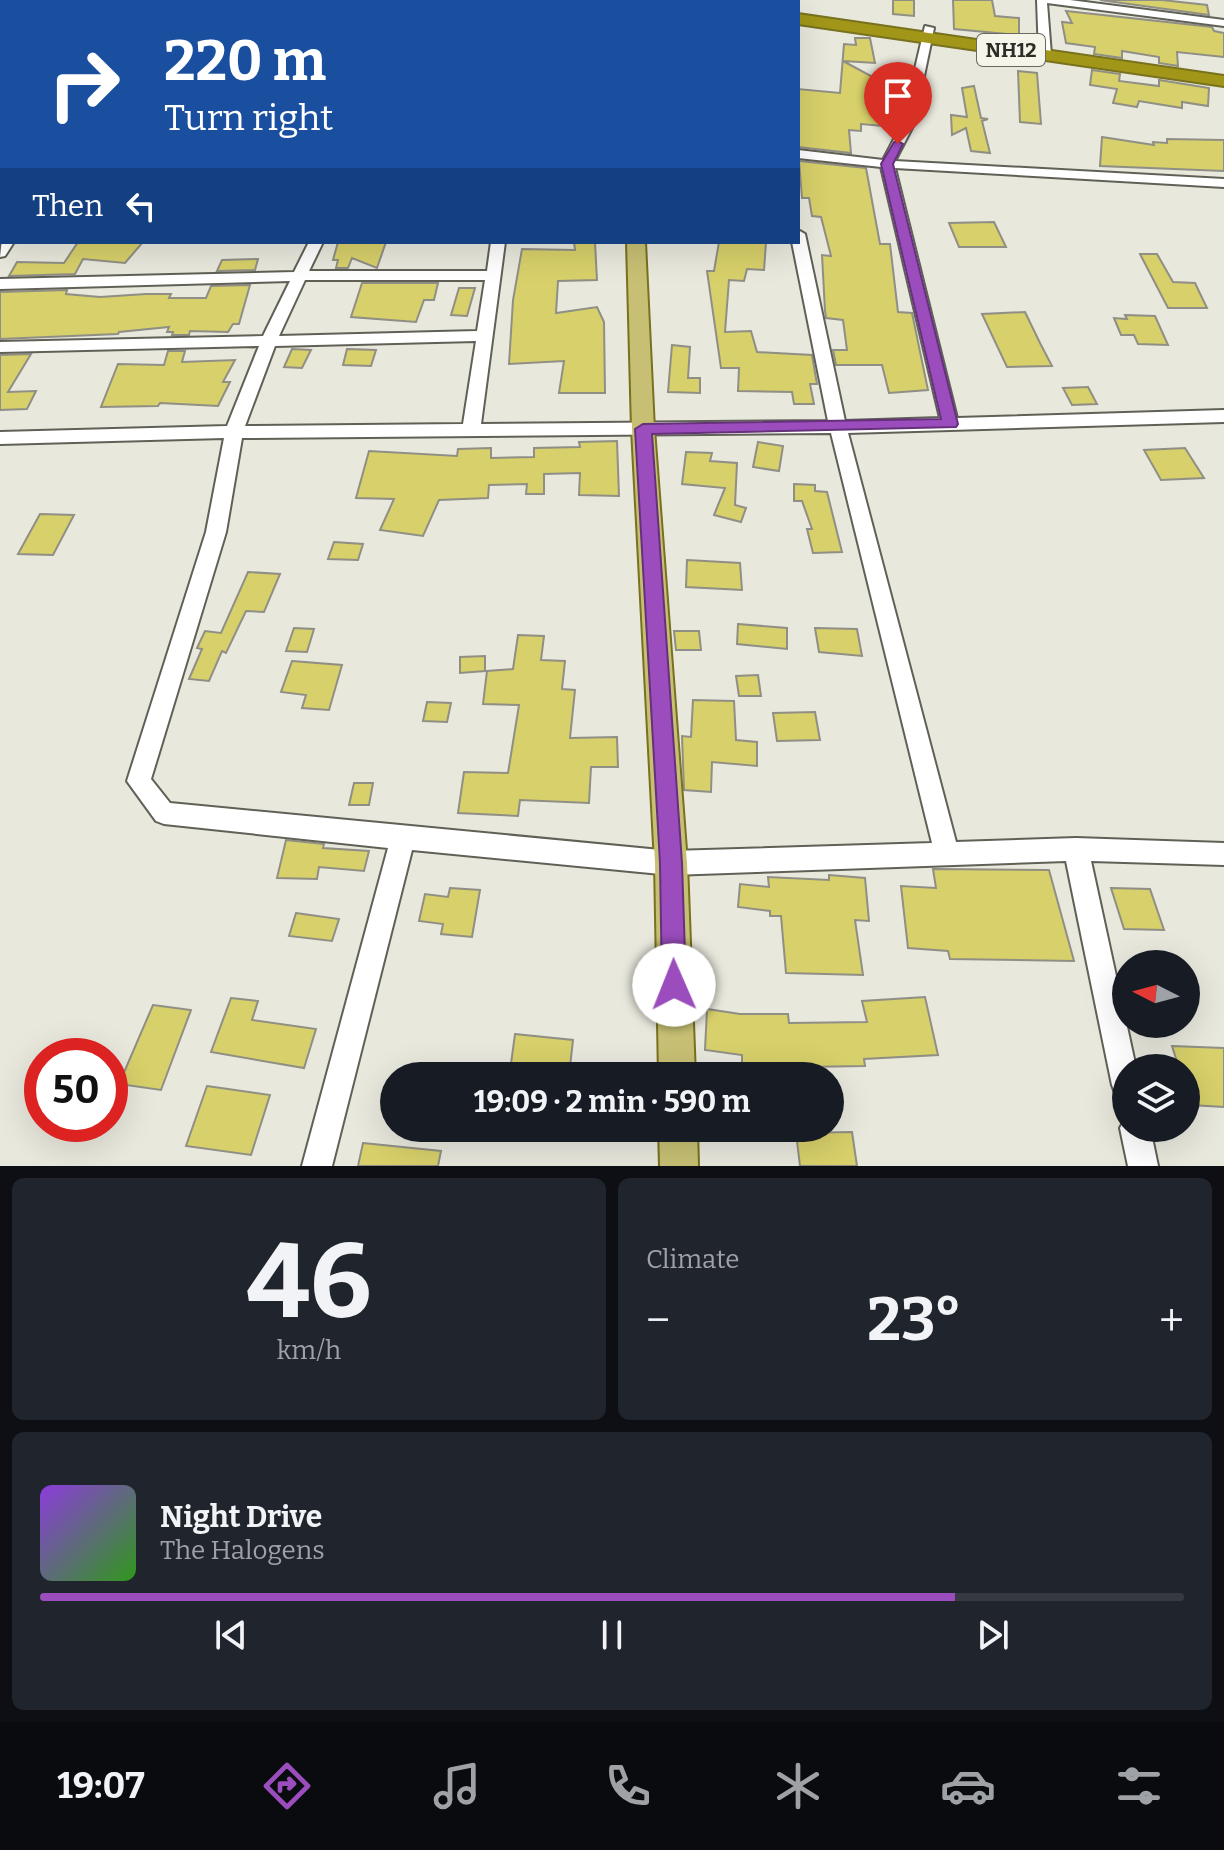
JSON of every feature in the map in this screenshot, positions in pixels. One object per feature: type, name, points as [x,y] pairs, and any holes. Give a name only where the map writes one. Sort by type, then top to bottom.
[{"type":"highway","name":"NH12","points":[[800,9],[927,33]]},
{"type":"highway","name":"NH12","points":[[800,19],[1045,50],[1188,71],[1224,81]]},
{"type":"highway","name":"NH12","points":[[1188,71],[1224,71]]},
{"type":"main road","points":[[636,244],[643,429],[671,863],[677,1062]]},
{"type":"main road","points":[[678,1142],[679,1166]]},
{"type":"street","points":[[1045,50],[1044,0],[1224,23]]},
{"type":"street","points":[[927,33],[908,124],[887,164],[950,424]]},
{"type":"street","points":[[800,154],[887,164],[1224,183]]},
{"type":"street","points":[[315,244],[269,341],[234,432],[216,532],[139,781],[164,813],[671,863],[1076,849],[1224,854]]},
{"type":"street","points":[[471,431],[498,244]]},
{"type":"street","points":[[800,244],[838,427],[947,854]]},
{"type":"street","points":[[0,284],[300,276],[492,275]]},
{"type":"street","points":[[0,347],[486,336]]},
{"type":"street","points":[[0,438],[234,432],[838,427],[1224,416]]},
{"type":"street","points":[[317,1166],[403,838]]},
{"type":"street","points":[[1076,849],[1119,1054]]},
{"type":"street","points":[[1138,1142],[1143,1166]]},
{"type":"building","points":[[893,0],[914,0],[914,16],[893,14]]},
{"type":"building","points":[[953,0],[992,0],[995,16],[1019,18],[1019,35],[954,29]]},
{"type":"building","points":[[1100,0],[1162,0],[1207,5],[1209,15]]},
{"type":"building","points":[[1066,11],[1212,27],[1214,31],[1224,33],[1224,57],[1177,52],[1178,66],[1159,63],[1159,57],[1122,51],[1122,58],[1094,54],[1095,47],[1066,43],[1062,22],[1072,23]]},
{"type":"building","points":[[855,38],[870,38],[875,63],[843,61],[897,90],[895,112],[886,111],[883,126],[861,124],[861,131],[849,130],[851,153],[800,147],[800,89],[840,93],[844,44],[856,45]]},
{"type":"building","points":[[1092,70],[1120,74],[1119,81],[1159,86],[1159,80],[1209,88],[1208,106],[1182,102],[1182,108],[1139,101],[1137,107],[1113,103],[1117,89],[1090,85]]},
{"type":"building","points":[[1018,71],[1037,73],[1041,124],[1020,122]]},
{"type":"building","points":[[974,86],[981,118],[988,119],[982,121],[990,153],[971,151],[966,128],[952,135],[951,115],[967,117],[962,88]]},
{"type":"building","points":[[1102,137],[1154,145],[1153,142],[1167,143],[1167,139],[1224,140],[1224,171],[1100,166]]},
{"type":"building","points":[[800,161],[866,168],[880,244],[890,244],[898,312],[912,313],[928,390],[889,393],[882,365],[836,365],[833,350],[847,350],[843,320],[826,318],[822,255],[831,256],[821,217],[812,216],[809,198],[802,198]]},
{"type":"building","points":[[994,222],[1006,247],[959,247],[949,223]]},
{"type":"building","points":[[77,244],[141,244],[125,263],[83,259],[75,274],[9,276],[17,262],[64,263]]},
{"type":"building","points":[[337,244],[385,244],[377,268],[352,258],[348,268],[336,268],[338,260],[333,260]]},
{"type":"building","points":[[574,244],[595,244],[597,280],[558,281],[556,313],[597,307],[604,322],[605,393],[559,393],[564,361],[509,364],[513,300],[522,249],[575,250]]},
{"type":"building","points":[[719,244],[766,244],[764,270],[747,269],[744,281],[729,280],[725,332],[751,331],[757,352],[812,355],[817,384],[810,384],[814,404],[794,404],[792,392],[738,391],[739,368],[721,368],[707,271],[714,271]]},
{"type":"building","points":[[1140,254],[1157,254],[1173,282],[1195,283],[1207,308],[1168,308]]},
{"type":"building","points":[[258,259],[255,270],[217,271],[222,260]]},
{"type":"building","points":[[362,283],[438,283],[434,300],[424,300],[416,322],[351,317]]},
{"type":"building","points":[[250,285],[239,324],[233,324],[228,332],[190,331],[189,335],[172,335],[173,332],[167,332],[169,327],[118,334],[0,339],[0,292],[67,290],[66,294],[100,297],[171,294],[169,298],[206,298],[211,286]]},
{"type":"building","points":[[459,288],[475,288],[467,316],[451,315]]},
{"type":"building","points":[[1025,312],[1052,366],[1007,367],[982,314]]},
{"type":"building","points":[[1125,315],[1155,316],[1168,345],[1138,344],[1134,335],[1121,335],[1114,318],[1127,319]]},
{"type":"building","points":[[672,345],[690,347],[688,378],[700,378],[700,393],[668,392]]},
{"type":"building","points":[[292,349],[311,350],[302,368],[284,367]]},
{"type":"building","points":[[347,349],[376,350],[371,366],[343,365]]},
{"type":"building","points":[[168,351],[185,351],[182,362],[235,360],[223,382],[230,382],[218,406],[160,403],[158,406],[101,407],[118,364],[164,365]]},
{"type":"building","points":[[31,354],[8,392],[36,391],[27,409],[0,410],[0,355]]},
{"type":"building","points":[[1088,387],[1097,404],[1072,405],[1063,388]]},
{"type":"building","points":[[617,441],[619,496],[579,495],[580,473],[544,474],[544,494],[526,494],[527,484],[489,485],[488,498],[439,500],[423,536],[380,530],[394,499],[356,498],[369,451],[457,456],[458,449],[491,448],[491,458],[534,457],[534,448],[580,447],[579,442]]},
{"type":"building","points":[[758,442],[783,446],[779,471],[753,467]]},
{"type":"building","points":[[1185,448],[1204,478],[1161,480],[1144,450]]},
{"type":"building","points":[[686,452],[712,453],[710,461],[737,463],[735,505],[746,508],[741,522],[714,515],[725,488],[682,484]]},
{"type":"building","points":[[794,484],[815,485],[815,491],[827,492],[842,552],[813,553],[807,529],[812,529],[802,501],[794,501]]},
{"type":"building","points":[[40,514],[74,515],[53,555],[18,554]]},
{"type":"building","points":[[334,542],[363,544],[358,560],[328,559]]},
{"type":"building","points":[[687,560],[740,563],[742,590],[686,587]]},
{"type":"building","points":[[248,572],[280,574],[264,612],[246,611],[226,653],[222,651],[209,681],[189,679],[202,649],[197,648],[205,631],[221,633]]},
{"type":"building","points":[[738,624],[787,628],[787,649],[737,644]]},
{"type":"building","points":[[294,628],[314,629],[307,652],[286,651]]},
{"type":"building","points":[[815,628],[857,629],[862,656],[819,652]]},
{"type":"building","points":[[674,631],[699,631],[701,650],[676,650]]},
{"type":"building","points":[[518,635],[544,636],[541,660],[565,661],[562,689],[575,690],[570,738],[617,737],[618,767],[591,767],[589,803],[520,800],[518,816],[458,813],[464,772],[508,773],[519,705],[483,704],[487,671],[513,669]]},
{"type":"building","points":[[485,656],[485,671],[460,673],[460,657]]},
{"type":"building","points":[[292,661],[342,665],[329,710],[302,708],[306,695],[281,692]]},
{"type":"building","points":[[758,675],[761,696],[739,696],[736,676]]},
{"type":"building","points":[[693,700],[734,701],[736,740],[757,742],[757,766],[712,762],[711,792],[684,790],[682,736],[691,737]]},
{"type":"building","points":[[427,702],[451,703],[447,722],[423,721]]},
{"type":"building","points":[[815,712],[820,740],[777,741],[773,713]]},
{"type":"building","points":[[354,783],[373,783],[369,805],[349,805]]},
{"type":"building","points":[[286,840],[324,844],[323,848],[369,851],[364,871],[319,867],[317,879],[277,878]]},
{"type":"building","points":[[933,869],[1049,870],[1074,961],[950,959],[948,951],[908,948],[901,886],[936,888]]},
{"type":"building","points":[[829,875],[865,878],[869,921],[855,920],[863,975],[786,973],[781,916],[770,916],[770,911],[738,907],[740,884],[769,887],[768,877],[829,880]]},
{"type":"building","points":[[450,888],[480,890],[472,937],[441,934],[443,924],[419,921],[425,894],[448,897]]},
{"type":"building","points":[[1111,888],[1150,889],[1164,930],[1124,929]]},
{"type":"building","points":[[296,913],[339,919],[332,941],[289,936]]},
{"type":"building","points":[[925,997],[938,1055],[864,1059],[865,1066],[844,1066],[844,1062],[742,1062],[742,1055],[705,1050],[707,1009],[740,1014],[788,1014],[789,1023],[867,1022],[862,1001]]},
{"type":"building","points":[[231,998],[258,1001],[252,1020],[316,1029],[304,1068],[211,1052]]},
{"type":"building","points":[[153,1005],[191,1010],[161,1090],[128,1085],[128,1063]]},
{"type":"building","points":[[515,1034],[573,1040],[571,1062],[511,1062]]},
{"type":"building","points":[[1172,1046],[1224,1048],[1224,1107],[1200,1106],[1200,1054],[1175,1054]]},
{"type":"building","points":[[207,1086],[270,1095],[251,1155],[186,1146]]},
{"type":"building","points":[[844,1132],[852,1132],[857,1166],[800,1166],[797,1142],[844,1142]]},
{"type":"building","points":[[363,1143],[441,1151],[438,1166],[358,1166]]},
{"type":"route","points":[[674,985],[671,863],[643,429],[950,424],[887,164],[898,144]]}]
